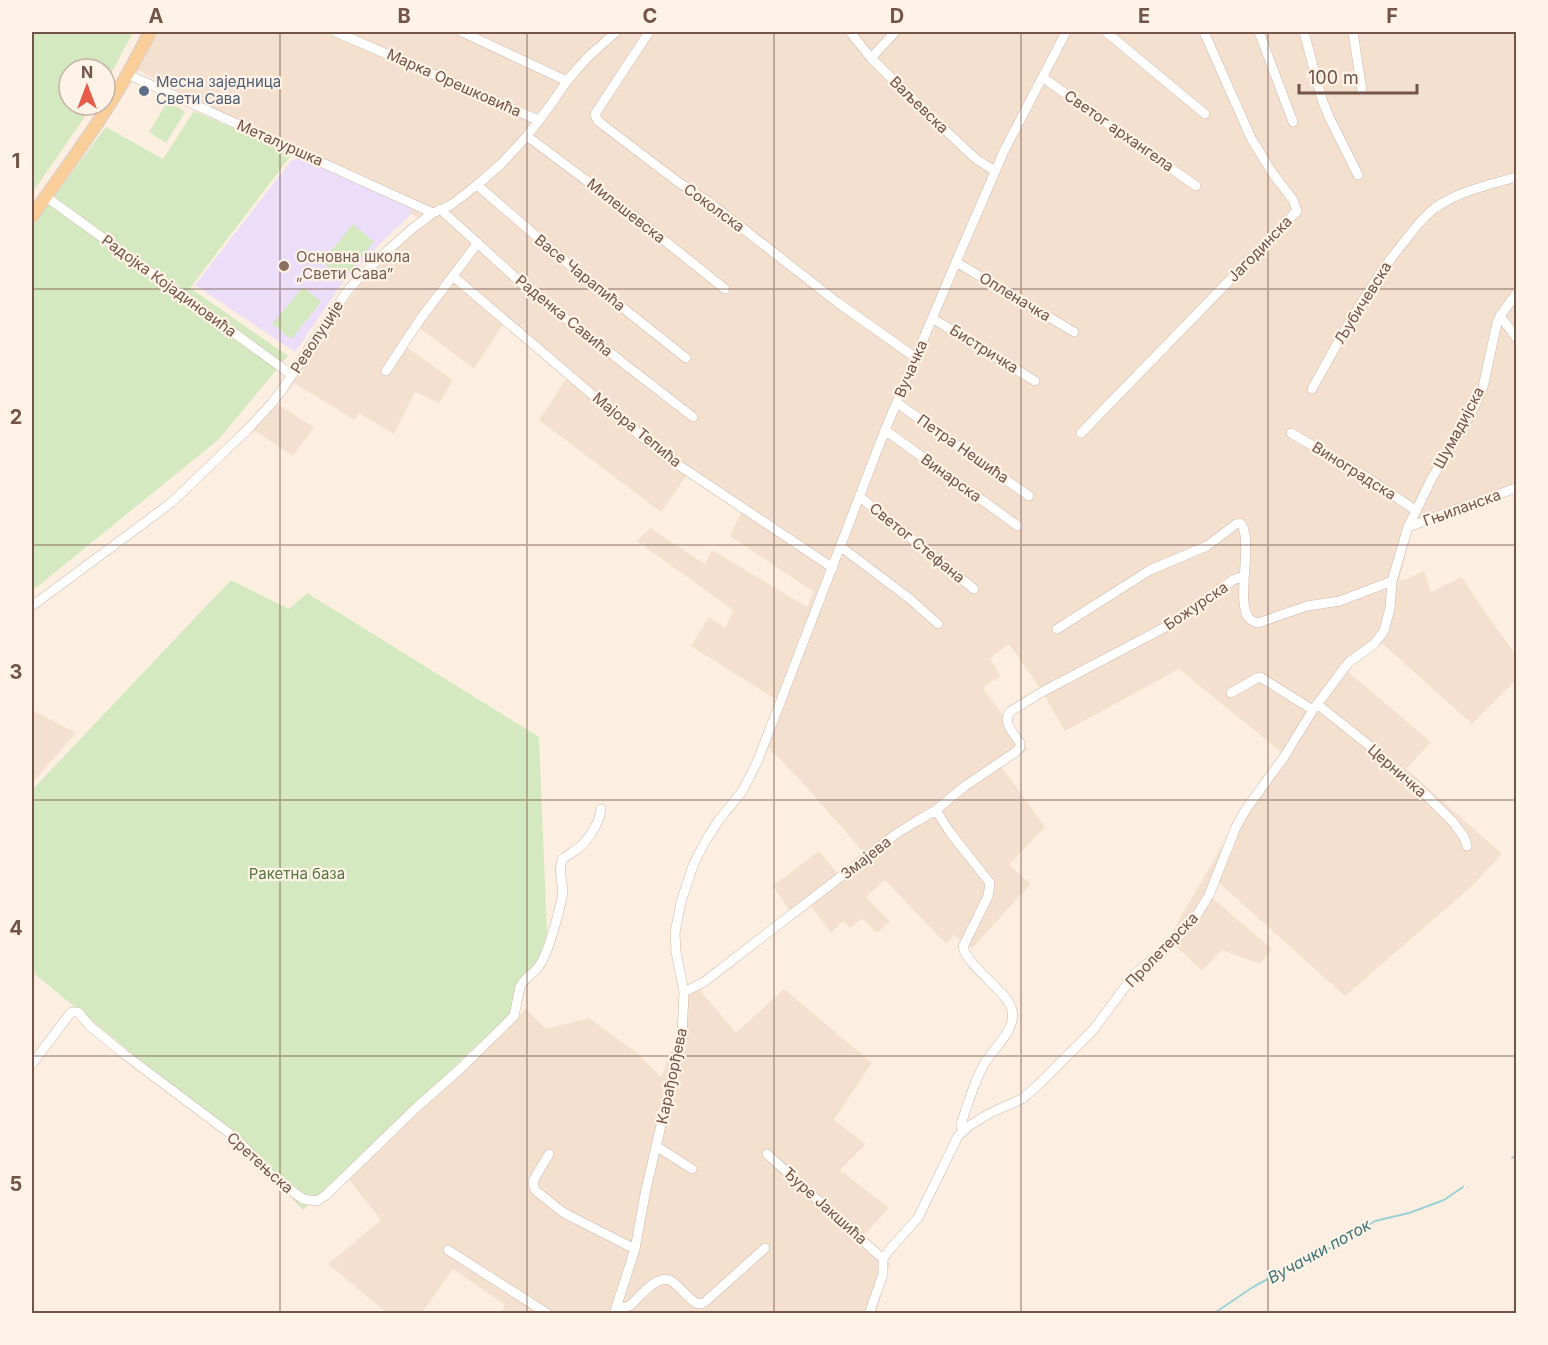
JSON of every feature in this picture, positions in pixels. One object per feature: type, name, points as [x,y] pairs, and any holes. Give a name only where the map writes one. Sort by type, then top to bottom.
[{"type":"main road","points":[[32,216],[91,132],[150,32]]},
{"type":"street","name":"Марка Орешковића","points":[[336,32],[538,120]]},
{"type":"street","points":[[462,32],[567,81]]},
{"type":"street","name":"Револуције","points":[[32,606],[171,503],[254,423],[292,375],[348,290],[412,228],[436,211],[451,205],[500,165],[527,136],[567,81],[589,56],[616,32]]},
{"type":"street","name":"Соколска","points":[[649,32],[597,111],[598,121],[678,182],[709,202],[837,303],[916,358]]},
{"type":"street","name":"Ваљевска","points":[[850,32],[871,58],[928,114],[976,159],[995,171]]},
{"type":"street","points":[[871,58],[895,32]]},
{"type":"street","points":[[1054,32],[1064,35]]},
{"type":"street","points":[[1106,32],[1205,114]]},
{"type":"street","name":"Јагодинска","points":[[1082,433],[1297,211],[1293,200],[1271,171],[1251,138],[1204,32]]},
{"type":"street","points":[[1259,32],[1293,122]]},
{"type":"street","points":[[1304,32],[1322,100],[1358,175]]},
{"type":"street","points":[[1353,32],[1362,91]]},
{"type":"street","name":"Вучачка","points":[[777,716],[787,684],[885,430],[932,318],[995,171],[1064,35]]},
{"type":"street","name":"Металуршка","points":[[127,74],[436,211]]},
{"type":"street","name":"Светог архангела","points":[[1042,77],[1196,186]]},
{"type":"street","name":"Милешевска","points":[[527,136],[725,289]]},
{"type":"street","name":"Љубичевска","points":[[1312,389],[1379,273],[1430,213],[1445,202],[1462,194],[1516,177]]},
{"type":"street","name":"Васе Чарапића","points":[[477,186],[571,266],[686,358]]},
{"type":"street","name":"Радојка Којадиновића","points":[[45,196],[292,375]]},
{"type":"street","name":"Раденка Савића","points":[[436,211],[529,290],[693,417]]},
{"type":"street","points":[[386,371],[421,318],[477,244]]},
{"type":"street","name":"Опленачка","points":[[956,262],[1074,332]]},
{"type":"street","name":"Мајора Тепића","points":[[453,276],[662,454],[833,568]]},
{"type":"street","name":"Шумадијска","points":[[1408,527],[1432,478],[1474,408],[1483,387],[1494,332],[1500,316],[1516,294]]},
{"type":"street","points":[[1500,316],[1516,338]]},
{"type":"street","name":"Бистричка","points":[[932,318],[1035,381]]},
{"type":"street","name":"Петра Нешића","points":[[897,403],[1029,496]]},
{"type":"street","name":"Винарска","points":[[885,430],[1018,526]]},
{"type":"street","name":"Виноградска","points":[[1291,433],[1368,478],[1415,510]]},
{"type":"street","name":"Гњиланска","points":[[1408,527],[1516,488]]},
{"type":"street","name":"Светог Стефана","points":[[860,497],[974,589]]},
{"type":"street","name":"Божурска","points":[[1007,714],[1042,692],[1173,622],[1233,580],[1244,576],[1246,538],[1244,528],[1240,523],[1236,524],[1207,546],[1150,570],[1057,629]]},
{"type":"street","name":"Пролетерска","points":[[869,1314],[883,1274],[883,1259],[918,1218],[954,1142],[963,1130],[990,1113],[1022,1099],[1037,1086],[1092,1030],[1134,975],[1181,934],[1197,915],[1209,895],[1236,827],[1246,810],[1284,757],[1315,707],[1349,662],[1374,644],[1384,632],[1390,608],[1392,581],[1408,527]]},
{"type":"street","points":[[841,547],[910,598],[938,624]]},
{"type":"street","points":[[1244,576],[1245,612],[1250,619],[1258,623],[1307,606],[1340,601],[1392,581]]},
{"type":"street","name":"Церничка","points":[[1231,693],[1260,677],[1315,707],[1371,747],[1398,773],[1416,785],[1454,822],[1467,846]]},
{"type":"street","name":"Змајева","points":[[684,992],[713,975],[896,834],[936,810],[1020,747],[1020,743],[1007,722],[1007,714]]},
{"type":"street","name":"Карађорђева","points":[[615,1311],[635,1249],[646,1189],[681,1036],[684,992],[676,952],[675,933],[685,889],[694,863],[706,840],[752,776],[777,716]]},
{"type":"street","name":"Сретењска","points":[[32,1064],[68,1016],[72,1012],[78,1012],[90,1026],[124,1054],[237,1139],[274,1178],[303,1199],[317,1201],[460,1069],[513,1016],[518,990],[522,982],[538,968],[546,951],[563,895],[560,870],[562,860],[582,846],[599,819],[601,809]]},
{"type":"street","points":[[936,810],[949,831],[990,883],[988,896],[963,950],[1007,999],[1014,1014],[1005,1035],[983,1066],[961,1124],[963,1130]]},
{"type":"street","points":[[656,1146],[692,1169]]},
{"type":"street","points":[[549,1154],[533,1181],[536,1191],[564,1213],[635,1249]]},
{"type":"street","name":"Ђуре Јакшића","points":[[767,1154],[883,1259]]},
{"type":"street","points":[[615,1311],[631,1305],[654,1283],[666,1279],[673,1281],[696,1303],[705,1302],[765,1248]]},
{"type":"street","points":[[448,1251],[548,1314]]},
{"type":"shaded area","points":[[156,32],[1516,32],[1516,492],[1412,529],[1399,580],[1424,571],[1431,592],[1462,577],[1516,655],[1516,680],[1472,724],[1374,636],[1346,670],[1431,742],[1406,769],[1502,854],[1471,887],[1345,996],[1217,881],[1210,896],[1272,949],[1260,964],[1222,950],[1202,971],[1168,939],[1258,784],[1281,752],[1179,669],[1065,731],[1040,688],[1009,644],[990,658],[1000,676],[983,688],[1028,750],[1001,766],[1045,827],[1009,865],[1031,884],[972,948],[954,935],[946,944],[885,880],[866,897],[890,922],[877,933],[862,919],[850,928],[843,921],[831,933],[811,906],[795,918],[773,886],[819,851],[838,874],[865,854],[768,747],[786,703],[774,698],[691,646],[709,617],[725,628],[733,610],[637,541],[650,528],[705,564],[712,550],[807,607],[814,592],[730,536],[742,511],[687,475],[661,512],[539,420],[566,379],[504,323],[474,369],[417,326],[404,345],[453,380],[439,403],[415,392],[394,434],[359,413],[355,420],[294,383],[277,404],[314,427],[293,456],[254,430],[292,382],[339,311],[362,283],[427,222],[136,69]]},
{"type":"shaded area","name":"Основна школа „Свети Сава”","points":[[300,157],[410,206],[411,210],[410,215],[341,285],[295,352],[195,285],[291,161]]},
{"type":"shaded area","points":[[32,710],[76,733],[32,783]]},
{"type":"shaded area","points":[[698,988],[736,1033],[784,989],[872,1063],[834,1120],[866,1144],[840,1170],[889,1208],[865,1234],[890,1264],[876,1313],[501,1313],[505,1305],[453,1269],[422,1313],[387,1313],[328,1264],[381,1220],[347,1177],[478,1057],[526,1009],[546,1029],[589,1018],[638,1054],[661,1077],[675,1042],[680,995]]},
{"type":"green space","points":[[32,32],[133,32],[117,62],[117,57],[57,57],[57,117],[85,117],[32,193]]},
{"type":"green space","points":[[168,101],[185,112],[166,143],[149,132]]},
{"type":"green space","points":[[194,111],[292,154],[190,288],[288,356],[218,440],[32,591],[32,226],[106,127],[163,159]]},
{"type":"green space","points":[[353,224],[374,242],[343,279],[322,262]]},
{"type":"green space","points":[[303,287],[321,302],[291,339],[272,324]]},
{"type":"green space","name":"Ракетна база","points":[[231,580],[289,609],[307,593],[539,737],[547,934],[537,963],[516,984],[511,1013],[303,1210],[237,1139],[32,972],[32,790]]},
{"type":"waterway","name":"Вучачки поток","points":[[1512,1158],[1516,1155]]},
{"type":"waterway","name":"Вучачки поток","points":[[1213,1314],[1253,1287],[1332,1247],[1375,1221],[1409,1213],[1444,1200],[1463,1187]]},
{"type":"place","name":"Месна заједница Свети Сава","points":[[144,91]]},
{"type":"place","name":"Основна школа „Свети Сава”","points":[[284,266]]}]
